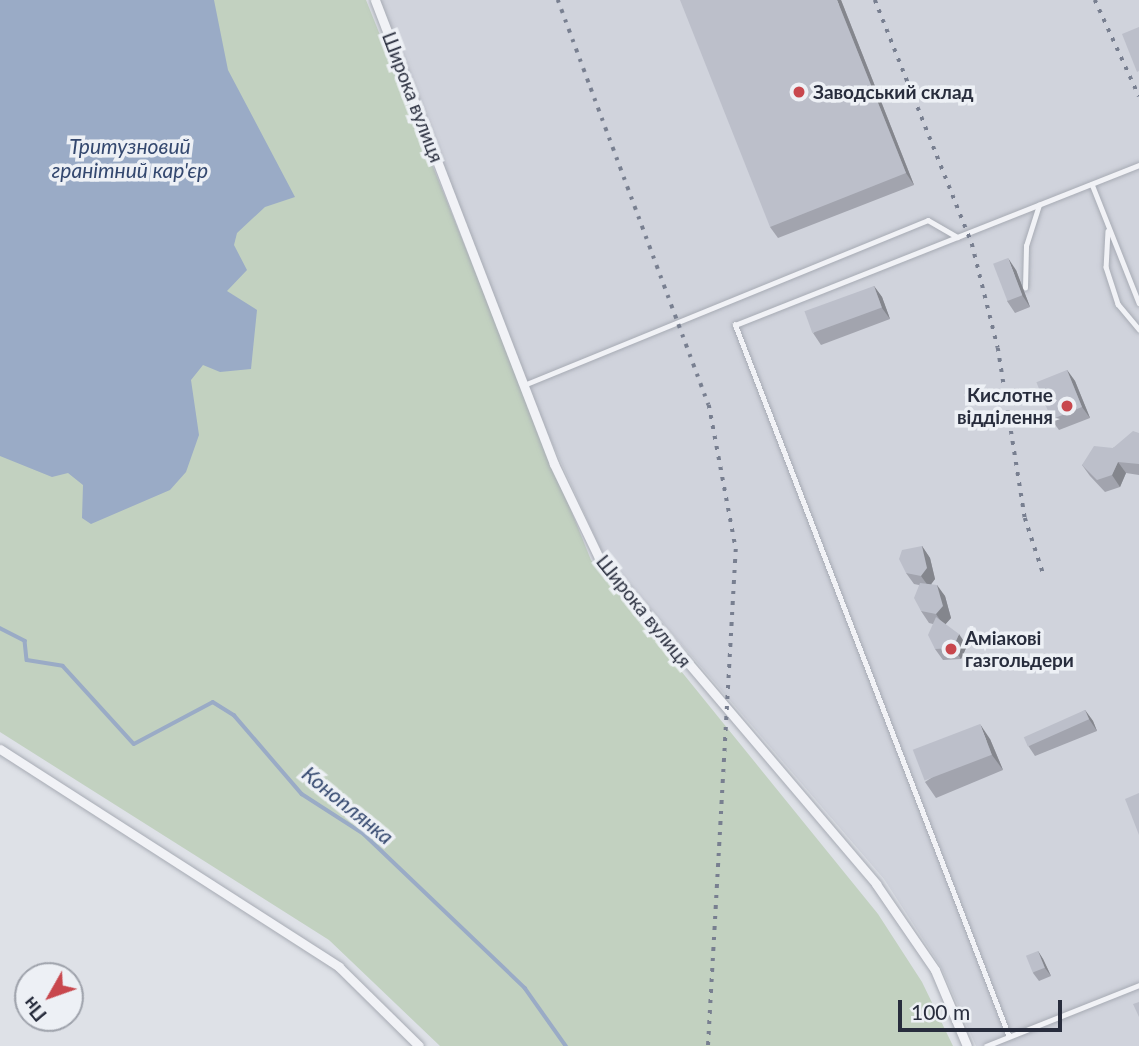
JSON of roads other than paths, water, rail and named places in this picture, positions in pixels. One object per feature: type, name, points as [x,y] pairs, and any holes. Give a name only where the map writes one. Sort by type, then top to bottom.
[{"type":"street","name":"Широка вулиця","points":[[375,0],[523,385],[599,558],[876,884],[935,970],[967,1046]]},
{"type":"street","points":[[0,749],[339,967],[419,1046]]},
{"type":"lane","points":[[1009,1037],[735,325],[1139,165]]},
{"type":"lane","points":[[1092,184],[1139,303]]},
{"type":"lane","points":[[1025,288],[1026,246],[1039,205]]},
{"type":"lane","points":[[523,385],[928,220],[957,237]]},
{"type":"lane","points":[[1109,226],[1106,267],[1118,304],[1139,329]]},
{"type":"lane","points":[[986,1046],[1139,985]]},
{"type":"water","name":"Тритузновий гранітний кар'єр","points":[[0,0],[214,0],[228,70],[295,197],[265,207],[237,233],[234,245],[247,270],[227,291],[257,310],[251,369],[220,372],[203,365],[191,380],[199,435],[186,472],[170,490],[91,524],[82,518],[83,485],[68,473],[52,477],[0,456]]},
{"type":"waterway","name":"Коноплянка","points":[[0,628],[25,641],[27,660],[63,666],[134,744],[213,702],[234,715],[302,794],[364,834],[525,988],[566,1046]]},
{"type":"railway","points":[[558,0],[709,405],[736,549],[708,1046]]},
{"type":"railway","points":[[875,0],[972,244],[998,348],[1025,518],[1043,573]]},
{"type":"railway","points":[[1095,0],[1139,96]]},
{"type":"place","name":"Заводський склад","points":[[799,92]]},
{"type":"place","name":"Кислотне відділення","points":[[1067,406]]},
{"type":"place","name":"Аміакові газгольдери","points":[[951,649]]}]
